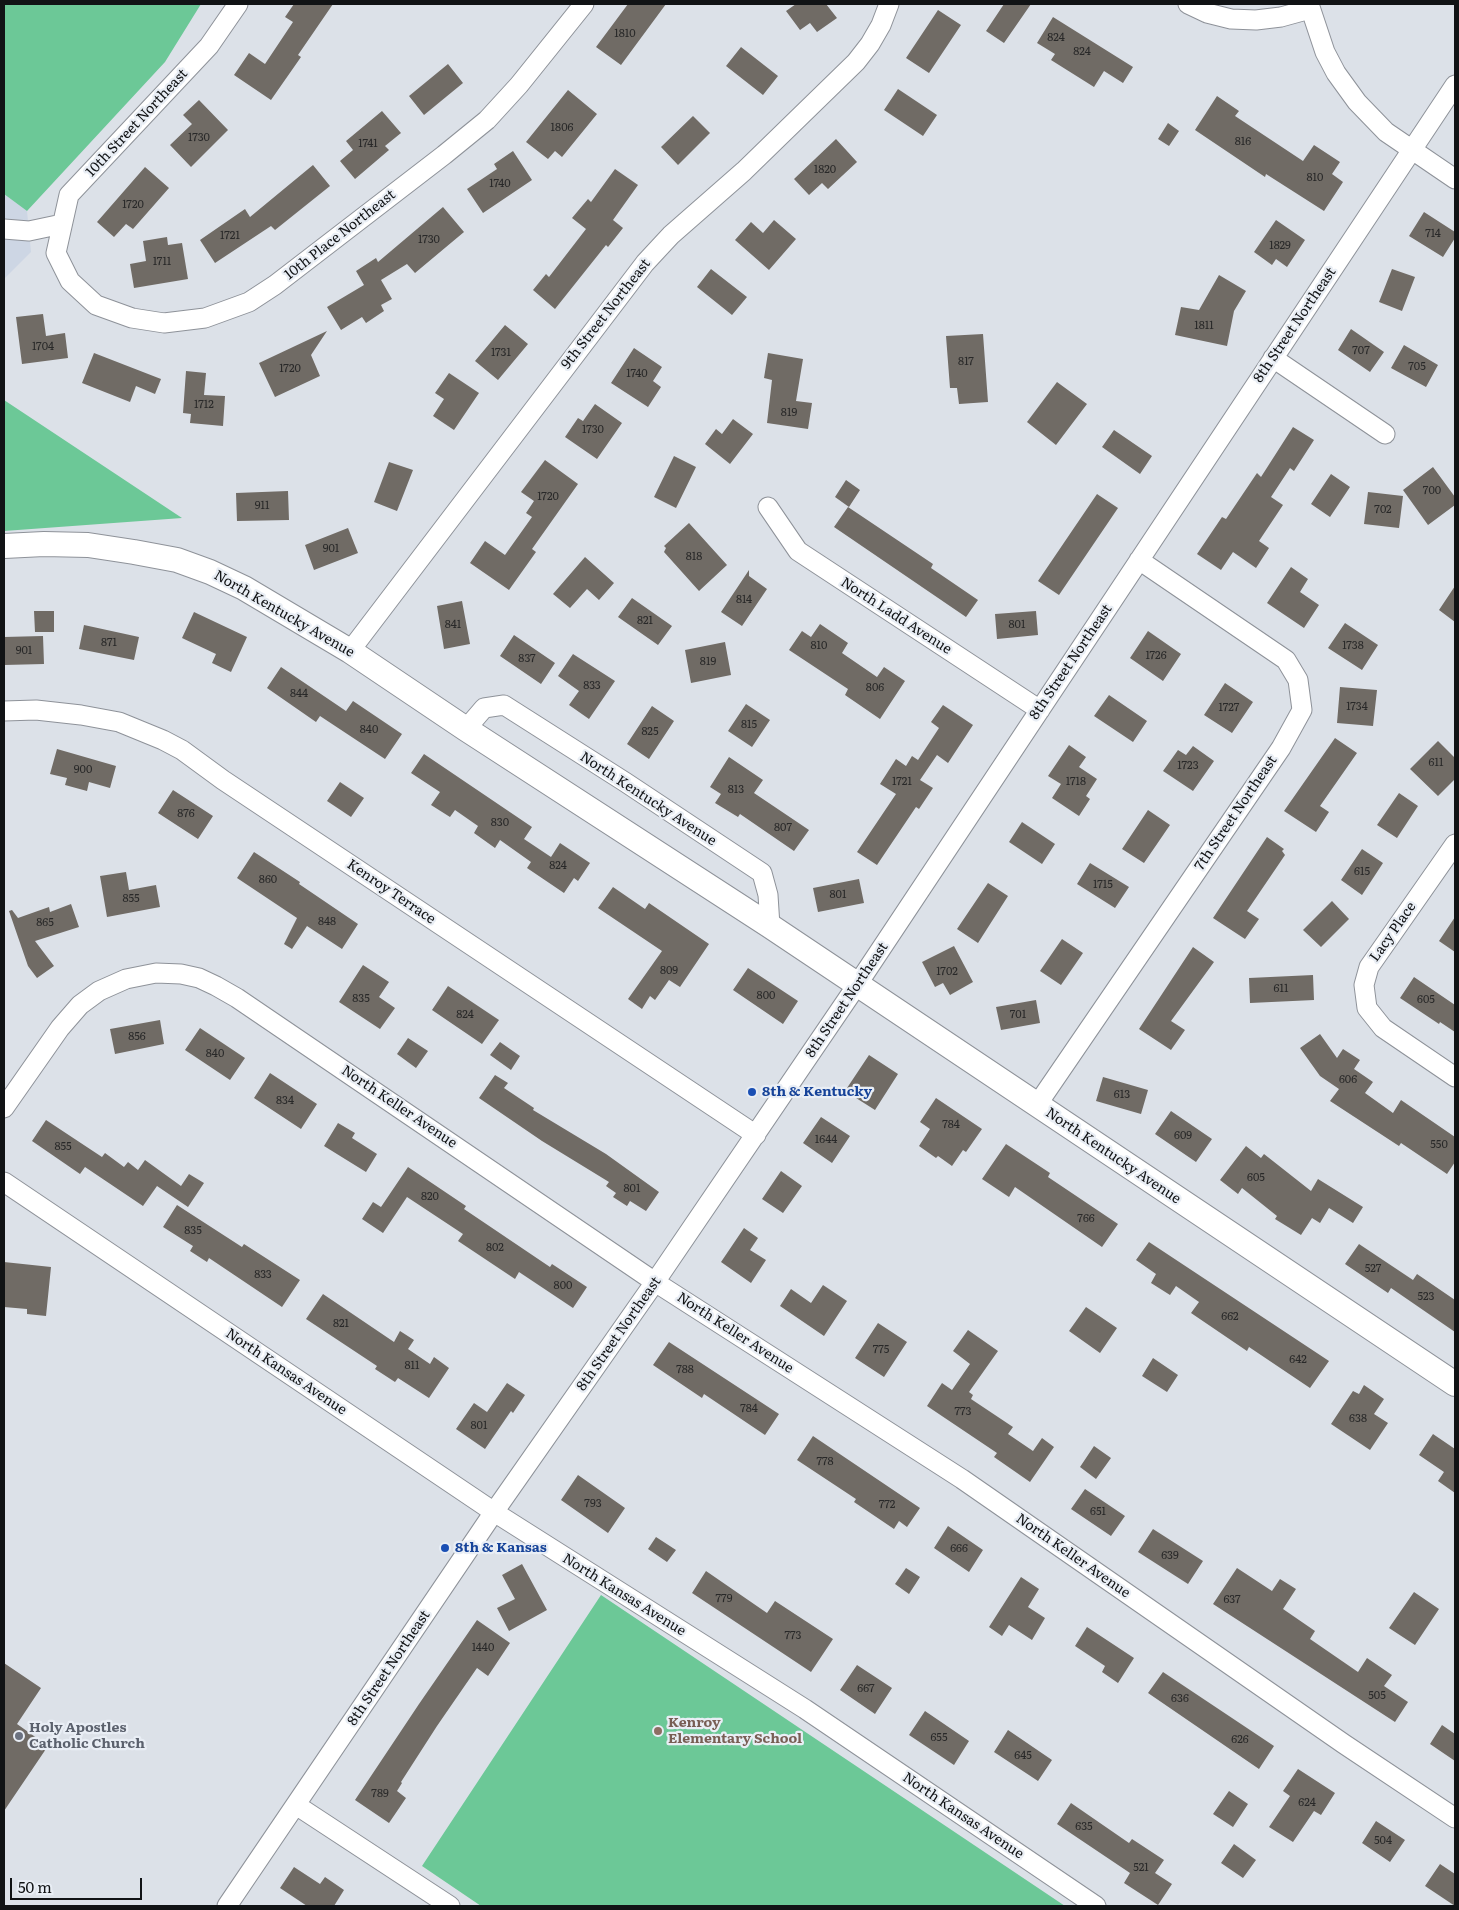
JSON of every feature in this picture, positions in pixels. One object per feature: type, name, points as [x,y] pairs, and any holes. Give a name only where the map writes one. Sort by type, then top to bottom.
[{"type":"main road","name":"North Kentucky Avenue","points":[[14,545],[88,545],[177,560],[210,572],[244,588],[350,651],[466,729],[770,926],[1455,1384]]},
{"type":"street","name":"10th Street Northeast","points":[[56,253],[69,195],[209,46],[238,4]]},
{"type":"street","name":"10th Place Northeast","points":[[56,253],[70,281],[96,305],[132,318],[164,323],[205,318],[249,302],[282,280],[487,120],[519,85],[584,4]]},
{"type":"street","name":"9th Street Northeast","points":[[350,651],[645,263],[671,235],[744,171],[856,62],[870,44],[881,25],[889,4]]},
{"type":"street","points":[[1188,4],[1207,13],[1223,17],[1256,20],[1281,17],[1309,6],[1325,52],[1344,86],[1372,119],[1386,132],[1455,179]]},
{"type":"street","name":"8th Street Northeast","points":[[227,1906],[494,1512],[656,1282],[756,1135],[1455,85]]},
{"type":"street","points":[[4,229],[29,231],[62,224]]},
{"type":"street","points":[[1273,358],[1385,434]]},
{"type":"street","name":"North Ladd Avenue","points":[[768,507],[798,551],[1040,710]]},
{"type":"street","name":"7th Street Northeast","points":[[1037,1105],[1282,748],[1302,710],[1298,680],[1286,660],[1139,560]]},
{"type":"street","name":"North Kentucky Avenue","points":[[466,729],[484,708],[504,705],[625,782],[762,873],[768,895],[770,926]]},
{"type":"street","name":"Kenroy Terrace","points":[[4,711],[36,710],[81,714],[119,722],[169,743],[756,1135]]},
{"type":"street","name":"Lacy Place","points":[[1455,844],[1368,967],[1364,985],[1367,1008],[1383,1028],[1455,1077]]},
{"type":"street","name":"North Keller Avenue","points":[[4,1108],[60,1028],[80,1005],[99,992],[126,979],[156,973],[181,974],[199,978],[237,998],[656,1282],[962,1480],[1344,1744],[1455,1818]]},
{"type":"street","name":"North Kansas Avenue","points":[[4,1182],[494,1512],[805,1710],[1096,1906]]},
{"type":"street","points":[[296,1805],[450,1906]]},
{"type":"shaded area","points":[[4,194],[27,211],[31,252],[4,279]]},
{"type":"green space","points":[[4,4],[201,4],[165,62],[27,211],[4,194]]},
{"type":"green space","points":[[4,400],[182,518],[4,531]]},
{"type":"green space","name":"Kenroy Elementary School","points":[[601,1595],[1065,1906],[481,1906],[422,1866]]},
{"type":"building","points":[[294,4],[333,4],[298,55],[301,57],[271,100],[234,75],[249,53],[265,64],[293,22],[285,17]]},
{"type":"building","points":[[628,4],[666,4],[621,65],[596,47]]},
{"type":"building","points":[[796,4],[826,4],[837,18],[817,32],[810,23],[800,30],[786,11]]},
{"type":"building","points":[[1004,4],[1031,4],[1004,43],[986,31]]},
{"type":"building","points":[[938,10],[961,25],[929,73],[906,58]]},
{"type":"building","points":[[1053,17],[1133,67],[1123,83],[1104,71],[1094,87],[1051,60],[1055,54],[1037,43]]},
{"type":"building","points":[[741,47],[778,76],[763,95],[726,66]]},
{"type":"building","points":[[448,64],[463,83],[424,115],[409,96]]},
{"type":"building","points":[[898,89],[937,115],[923,136],[884,110]]},
{"type":"building","points":[[568,90],[597,114],[562,157],[555,151],[548,159],[526,142]]},
{"type":"building","points":[[1217,96],[1239,111],[1235,116],[1303,161],[1314,145],[1340,162],[1332,174],[1343,182],[1324,211],[1266,174],[1265,177],[1195,130]]},
{"type":"building","points":[[199,100],[228,130],[191,167],[170,145],[192,124],[183,115]]},
{"type":"building","points":[[382,111],[401,133],[385,146],[389,150],[355,179],[340,161],[353,150],[346,141]]},
{"type":"building","points":[[693,116],[710,133],[678,165],[661,147]]},
{"type":"building","points":[[1168,123],[1179,131],[1169,146],[1158,139]]},
{"type":"building","points":[[836,139],[857,162],[828,189],[822,183],[809,195],[794,179]]},
{"type":"building","points":[[513,151],[532,180],[483,213],[467,189],[497,169],[494,164]]},
{"type":"building","points":[[313,165],[330,186],[275,230],[271,226],[215,263],[200,240],[245,209],[250,217]]},
{"type":"building","points":[[145,167],[169,188],[133,229],[126,224],[114,237],[97,222]]},
{"type":"building","points":[[615,169],[638,185],[613,220],[623,228],[608,247],[606,245],[555,309],[533,290],[546,274],[549,277],[586,229],[572,218],[588,199],[591,202]]},
{"type":"building","points":[[443,207],[464,232],[415,273],[407,264],[381,280],[392,299],[381,305],[384,311],[366,323],[362,317],[341,330],[327,307],[364,285],[356,271],[376,258],[378,262]]},
{"type":"building","points":[[1424,212],[1455,232],[1455,238],[1443,257],[1409,236]]},
{"type":"building","points":[[774,220],[796,239],[769,270],[735,240],[751,222],[763,233]]},
{"type":"building","points":[[1276,220],[1305,240],[1287,267],[1276,259],[1272,265],[1254,252]]},
{"type":"building","points":[[167,237],[168,245],[182,243],[188,279],[134,288],[130,264],[146,261],[143,241]]},
{"type":"building","points":[[711,269],[747,297],[732,315],[697,287]]},
{"type":"building","points":[[1392,269],[1415,277],[1402,311],[1379,302]]},
{"type":"building","points":[[1219,275],[1246,291],[1234,311],[1227,346],[1175,335],[1181,307],[1199,310]]},
{"type":"building","points":[[43,314],[46,336],[65,333],[68,358],[22,364],[16,317]]},
{"type":"building","points":[[505,325],[528,344],[498,380],[475,361]]},
{"type":"building","points":[[1351,329],[1384,352],[1370,372],[1338,350]]},
{"type":"building","points":[[327,331],[311,355],[320,376],[275,397],[259,363]]},
{"type":"building","points":[[983,334],[988,402],[959,404],[957,388],[950,388],[946,336]]},
{"type":"building","points":[[1404,345],[1438,365],[1426,387],[1391,368]]},
{"type":"building","points":[[634,348],[662,367],[653,381],[661,387],[648,407],[611,383]]},
{"type":"building","points":[[94,353],[161,379],[155,394],[136,386],[130,402],[82,383]]},
{"type":"building","points":[[768,353],[803,359],[796,401],[812,403],[808,429],[767,423],[772,380],[764,378]]},
{"type":"building","points":[[186,371],[206,373],[204,395],[225,396],[223,426],[190,423],[191,414],[183,413]]},
{"type":"building","points":[[449,373],[479,393],[454,430],[433,416],[444,399],[435,393]]},
{"type":"building","points":[[1057,382],[1087,404],[1056,445],[1027,422]]},
{"type":"building","points":[[595,404],[622,423],[597,459],[565,437],[578,418],[583,421]]},
{"type":"building","points":[[733,419],[753,434],[730,464],[705,444],[716,429],[722,434]]},
{"type":"building","points":[[1293,427],[1314,440],[1294,471],[1290,468],[1271,497],[1283,505],[1259,541],[1269,548],[1256,568],[1233,552],[1221,570],[1197,554],[1222,517],[1226,519],[1257,473],[1261,477]]},
{"type":"building","points":[[1114,430],[1152,456],[1140,474],[1102,447]]},
{"type":"building","points":[[674,456],[696,467],[676,508],[654,497]]},
{"type":"building","points":[[545,460],[578,484],[532,549],[536,552],[509,590],[470,563],[485,541],[505,555],[532,517],[526,513],[534,501],[521,492]]},
{"type":"building","points":[[389,462],[413,470],[397,511],[374,502]]},
{"type":"building","points":[[1433,467],[1455,497],[1455,505],[1428,525],[1403,490]]},
{"type":"building","points":[[1331,474],[1350,487],[1330,517],[1311,504]]},
{"type":"building","points":[[846,480],[860,490],[849,507],[835,497]]},
{"type":"building","points":[[288,491],[289,520],[237,521],[236,493]]},
{"type":"building","points":[[1368,492],[1403,496],[1399,528],[1364,524]]},
{"type":"building","points":[[1097,494],[1118,508],[1059,595],[1038,581]]},
{"type":"building","points":[[848,507],[933,564],[931,568],[978,600],[966,617],[834,527]]},
{"type":"building","points":[[689,523],[727,565],[699,591],[664,552],[666,548],[664,546]]},
{"type":"building","points":[[348,528],[358,553],[314,570],[305,545]]},
{"type":"building","points":[[585,557],[614,583],[599,600],[587,589],[570,608],[553,594]]},
{"type":"building","points":[[1291,567],[1308,579],[1300,592],[1319,605],[1304,628],[1267,603]]},
{"type":"building","points":[[749,570],[749,576],[767,589],[742,626],[721,612]]},
{"type":"building","points":[[1455,586],[1455,622],[1439,610]]},
{"type":"building","points":[[632,598],[672,626],[658,645],[618,617]]},
{"type":"building","points":[[462,601],[470,644],[444,649],[437,606]]},
{"type":"building","points":[[34,611],[54,611],[54,632],[35,632]]},
{"type":"building","points":[[1036,611],[1038,635],[997,639],[995,614]]},
{"type":"building","points":[[194,612],[247,637],[231,672],[212,663],[216,654],[182,638]]},
{"type":"building","points":[[1345,623],[1378,645],[1362,670],[1328,648]]},
{"type":"building","points":[[820,624],[848,643],[842,653],[877,677],[884,667],[905,681],[880,719],[845,695],[848,689],[789,650],[802,631],[811,637]]},
{"type":"building","points":[[84,625],[139,637],[134,660],[79,649]]},
{"type":"building","points":[[1148,631],[1181,654],[1163,681],[1130,658]]},
{"type":"building","points":[[514,635],[555,663],[541,684],[500,656]]},
{"type":"building","points":[[43,636],[44,664],[4,665],[4,637]]},
{"type":"building","points":[[725,642],[731,675],[691,683],[685,650]]},
{"type":"building","points":[[573,654],[615,681],[589,719],[569,705],[579,691],[558,676]]},
{"type":"building","points":[[281,667],[346,711],[353,701],[402,734],[385,759],[320,716],[316,722],[267,688]]},
{"type":"building","points":[[1225,683],[1253,702],[1232,733],[1204,715]]},
{"type":"building","points":[[1340,687],[1377,690],[1373,726],[1337,723]]},
{"type":"building","points":[[1109,695],[1147,721],[1133,742],[1094,716]]},
{"type":"building","points":[[746,704],[770,720],[752,747],[728,731]]},
{"type":"building","points":[[943,705],[973,725],[948,763],[937,755],[920,780],[933,788],[919,809],[916,807],[877,865],[857,852],[896,794],[880,784],[896,759],[906,766],[912,756],[918,760],[939,728],[931,722]]},
{"type":"building","points":[[652,706],[674,721],[649,759],[627,744]]},
{"type":"building","points":[[1335,738],[1357,753],[1320,806],[1329,812],[1316,832],[1284,811]]},
{"type":"building","points":[[1438,741],[1455,758],[1455,779],[1438,796],[1410,769]]},
{"type":"building","points":[[1069,745],[1086,757],[1079,767],[1097,779],[1086,796],[1090,799],[1079,816],[1052,798],[1061,784],[1048,776]]},
{"type":"building","points":[[1193,746],[1214,761],[1193,791],[1163,771],[1178,750],[1186,755]]},
{"type":"building","points":[[57,749],[116,766],[110,788],[89,782],[87,791],[65,785],[67,778],[50,774]]},
{"type":"building","points":[[424,754],[532,827],[524,839],[551,857],[560,843],[590,863],[578,881],[574,878],[564,893],[527,868],[531,862],[500,840],[495,848],[474,833],[478,826],[455,810],[450,817],[431,805],[440,792],[411,773]]},
{"type":"building","points":[[729,757],[763,780],[754,793],[809,830],[794,851],[740,814],[738,817],[715,803],[721,794],[710,787]]},
{"type":"building","points":[[340,782],[364,798],[351,817],[327,801]]},
{"type":"building","points":[[173,790],[213,816],[198,839],[158,813]]},
{"type":"building","points":[[1399,793],[1418,806],[1397,838],[1377,825]]},
{"type":"building","points":[[1148,810],[1170,825],[1144,863],[1122,849]]},
{"type":"building","points":[[1022,822],[1055,844],[1042,864],[1009,842]]},
{"type":"building","points":[[1267,837],[1284,849],[1282,851],[1285,855],[1247,911],[1259,919],[1245,939],[1213,918]]},
{"type":"building","points":[[1362,849],[1383,863],[1362,895],[1341,880]]},
{"type":"building","points":[[254,852],[300,882],[299,884],[358,924],[342,949],[307,926],[292,949],[284,944],[297,918],[237,878]]},
{"type":"building","points":[[1090,863],[1129,887],[1115,908],[1077,884]]},
{"type":"building","points":[[126,872],[129,890],[156,885],[160,907],[107,917],[100,876]]},
{"type":"building","points":[[859,879],[864,903],[818,912],[813,888]]},
{"type":"building","points":[[988,883],[1008,896],[978,943],[957,929]]},
{"type":"building","points":[[613,887],[645,909],[649,903],[709,944],[680,987],[669,980],[655,1000],[650,996],[642,1009],[628,999],[662,951],[598,908]]},
{"type":"building","points":[[1332,901],[1349,919],[1321,947],[1303,930]]},
{"type":"building","points":[[71,904],[79,927],[35,941],[54,966],[37,978],[28,966],[9,911],[12,910],[18,918],[49,907],[50,912]]},
{"type":"building","points":[[1455,917],[1455,952],[1439,941]]},
{"type":"building","points":[[1062,939],[1083,953],[1061,985],[1040,971]]},
{"type":"building","points":[[954,946],[973,982],[950,995],[943,983],[935,987],[922,962]]},
{"type":"building","points":[[1193,947],[1214,962],[1171,1021],[1185,1030],[1171,1050],[1139,1029]]},
{"type":"building","points":[[363,965],[389,982],[379,997],[395,1008],[380,1029],[339,1002]]},
{"type":"building","points":[[748,968],[798,1001],[783,1024],[733,990]]},
{"type":"building","points":[[1313,975],[1314,1000],[1250,1003],[1249,978]]},
{"type":"building","points":[[1414,977],[1455,1005],[1455,1032],[1440,1022],[1439,1024],[1400,998]]},
{"type":"building","points":[[448,986],[499,1020],[482,1044],[432,1010]]},
{"type":"building","points":[[1036,1000],[1040,1023],[1001,1030],[996,1007]]},
{"type":"building","points":[[160,1020],[164,1044],[115,1054],[110,1029]]},
{"type":"building","points":[[200,1028],[245,1058],[230,1080],[185,1050]]},
{"type":"building","points":[[1320,1034],[1337,1058],[1343,1049],[1360,1060],[1354,1069],[1373,1082],[1365,1093],[1393,1113],[1401,1100],[1455,1137],[1455,1162],[1447,1174],[1401,1143],[1399,1146],[1330,1101],[1339,1089],[1320,1076],[1300,1048]]},
{"type":"building","points":[[408,1038],[428,1051],[416,1068],[397,1054]]},
{"type":"building","points":[[500,1042],[520,1056],[511,1070],[490,1055]]},
{"type":"building","points":[[869,1055],[898,1074],[875,1110],[845,1091]]},
{"type":"building","points":[[270,1073],[317,1104],[301,1129],[254,1098]]},
{"type":"building","points":[[495,1075],[508,1083],[504,1088],[534,1108],[533,1110],[606,1154],[659,1192],[646,1211],[630,1201],[627,1206],[613,1197],[616,1193],[606,1186],[609,1182],[542,1141],[479,1098]]},
{"type":"building","points":[[1103,1077],[1148,1090],[1141,1114],[1096,1101]]},
{"type":"building","points":[[936,1098],[982,1129],[966,1152],[963,1150],[952,1166],[919,1146],[930,1129],[920,1122]]},
{"type":"building","points":[[1171,1111],[1212,1139],[1196,1162],[1155,1134]]},
{"type":"building","points":[[821,1117],[850,1136],[832,1163],[803,1143]]},
{"type":"building","points":[[46,1120],[102,1157],[105,1153],[124,1167],[128,1162],[138,1170],[145,1160],[181,1186],[189,1174],[204,1183],[188,1207],[157,1186],[143,1206],[85,1167],[80,1174],[32,1141]]},
{"type":"building","points":[[338,1123],[355,1133],[352,1138],[377,1154],[366,1172],[324,1146]]},
{"type":"building","points":[[1006,1144],[1050,1173],[1048,1177],[1118,1224],[1102,1247],[1015,1187],[1009,1197],[982,1179]]},
{"type":"building","points":[[1246,1146],[1261,1158],[1264,1154],[1311,1191],[1318,1179],[1363,1207],[1353,1223],[1329,1208],[1320,1223],[1312,1218],[1301,1235],[1275,1219],[1277,1216],[1242,1188],[1238,1194],[1220,1180]]},
{"type":"building","points":[[408,1167],[466,1206],[464,1209],[550,1267],[552,1264],[587,1287],[573,1308],[519,1272],[515,1279],[458,1241],[463,1234],[407,1197],[383,1233],[362,1219],[373,1202],[381,1207]]},
{"type":"building","points":[[781,1171],[802,1186],[783,1213],[762,1199]]},
{"type":"building","points":[[177,1205],[242,1247],[244,1244],[300,1280],[282,1307],[209,1258],[207,1262],[190,1251],[193,1246],[163,1227]]},
{"type":"building","points":[[744,1228],[758,1238],[750,1250],[766,1260],[751,1283],[721,1262]]},
{"type":"building","points":[[1149,1242],[1329,1361],[1310,1388],[1249,1347],[1247,1351],[1191,1313],[1199,1302],[1176,1286],[1170,1295],[1151,1283],[1156,1274],[1136,1260]]},
{"type":"building","points":[[1359,1244],[1413,1280],[1417,1274],[1455,1300],[1455,1332],[1391,1288],[1388,1293],[1345,1264]]},
{"type":"building","points":[[4,1262],[51,1267],[46,1316],[27,1314],[27,1309],[4,1307]]},
{"type":"building","points":[[823,1285],[847,1301],[824,1336],[780,1306],[791,1289],[811,1303]]},
{"type":"building","points":[[323,1294],[394,1342],[400,1331],[414,1340],[408,1349],[430,1364],[434,1357],[449,1368],[429,1398],[398,1378],[395,1382],[375,1369],[377,1366],[306,1319]]},
{"type":"building","points":[[1086,1307],[1117,1328],[1100,1353],[1069,1331]]},
{"type":"building","points":[[878,1323],[907,1342],[884,1377],[855,1358]]},
{"type":"building","points":[[968,1330],[998,1351],[969,1392],[973,1395],[971,1399],[1013,1427],[1008,1434],[1033,1451],[1042,1438],[1054,1447],[1030,1482],[994,1457],[997,1453],[927,1406],[942,1383],[952,1390],[970,1364],[953,1351]]},
{"type":"building","points":[[669,1342],[779,1414],[765,1435],[704,1394],[702,1398],[653,1365]]},
{"type":"building","points":[[1153,1358],[1178,1375],[1167,1392],[1142,1376]]},
{"type":"building","points":[[507,1383],[525,1395],[513,1413],[511,1411],[485,1449],[456,1429],[474,1403],[487,1412]]},
{"type":"building","points":[[1364,1385],[1384,1399],[1374,1414],[1388,1423],[1370,1450],[1331,1424],[1353,1391],[1359,1394]]},
{"type":"building","points":[[1433,1434],[1455,1449],[1455,1493],[1438,1481],[1444,1472],[1419,1455]]},
{"type":"building","points":[[813,1436],[920,1508],[907,1527],[899,1521],[894,1529],[854,1502],[856,1499],[797,1460]]},
{"type":"building","points":[[1094,1446],[1111,1458],[1096,1479],[1080,1467]]},
{"type":"building","points":[[578,1475],[625,1508],[608,1533],[561,1500]]},
{"type":"building","points":[[1085,1489],[1125,1516],[1111,1536],[1071,1509]]},
{"type":"building","points":[[948,1526],[983,1550],[969,1572],[934,1548]]},
{"type":"building","points":[[1153,1529],[1203,1561],[1188,1584],[1138,1552]]},
{"type":"building","points":[[656,1537],[676,1550],[667,1562],[648,1549]]},
{"type":"building","points":[[522,1564],[547,1610],[509,1631],[497,1608],[515,1599],[502,1575]]},
{"type":"building","points":[[906,1568],[920,1577],[909,1594],[895,1584]]},
{"type":"building","points":[[1237,1568],[1272,1591],[1280,1579],[1296,1589],[1283,1609],[1315,1631],[1310,1639],[1358,1672],[1367,1658],[1392,1675],[1384,1686],[1408,1702],[1395,1722],[1213,1604]]},
{"type":"building","points":[[706,1571],[767,1613],[775,1601],[833,1639],[811,1672],[692,1593]]},
{"type":"building","points":[[1021,1577],[1039,1589],[1028,1607],[1045,1618],[1032,1640],[1009,1625],[1002,1636],[989,1627]]},
{"type":"building","points":[[1414,1592],[1439,1609],[1415,1645],[1389,1628]]},
{"type":"building","points":[[477,1620],[510,1643],[488,1676],[477,1668],[437,1726],[401,1782],[397,1791],[406,1798],[389,1823],[355,1800]]},
{"type":"building","points":[[1087,1627],[1134,1658],[1118,1683],[1102,1672],[1105,1666],[1075,1646]]},
{"type":"building","name":"Holy Apostles Catholic Church","points":[[4,1663],[41,1688],[17,1724],[48,1746],[4,1811]]},
{"type":"building","points":[[857,1665],[892,1688],[875,1714],[840,1690]]},
{"type":"building","points":[[1163,1672],[1274,1746],[1259,1769],[1148,1693]]},
{"type":"building","points":[[925,1711],[969,1741],[954,1765],[909,1735]]},
{"type":"building","points":[[1442,1725],[1455,1734],[1455,1761],[1430,1744]]},
{"type":"building","points":[[1008,1730],[1052,1760],[1038,1781],[994,1752]]},
{"type":"building","points":[[1298,1769],[1335,1793],[1321,1815],[1314,1811],[1293,1842],[1269,1827],[1290,1796],[1283,1791]]},
{"type":"building","points":[[1229,1791],[1248,1804],[1233,1827],[1213,1814]]},
{"type":"building","points":[[1071,1803],[1129,1843],[1132,1839],[1164,1860],[1155,1873],[1172,1884],[1158,1905],[1124,1883],[1130,1873],[1057,1824]]},
{"type":"building","points":[[1376,1821],[1405,1840],[1390,1862],[1362,1843]]},
{"type":"building","points":[[1234,1844],[1256,1860],[1243,1878],[1221,1863]]},
{"type":"building","points":[[1440,1864],[1455,1874],[1455,1906],[1425,1886]]},
{"type":"building","points":[[294,1867],[320,1884],[325,1877],[344,1890],[334,1906],[307,1906],[280,1888]]},
{"type":"place","name":"8th & Kentucky","points":[[752,1092]]},
{"type":"place","name":"8th & Kansas","points":[[445,1548]]},
{"type":"place","name":"Kenroy Elementary School","points":[[658,1731]]},
{"type":"place","name":"Holy Apostles Catholic Church","points":[[19,1736]]}]
